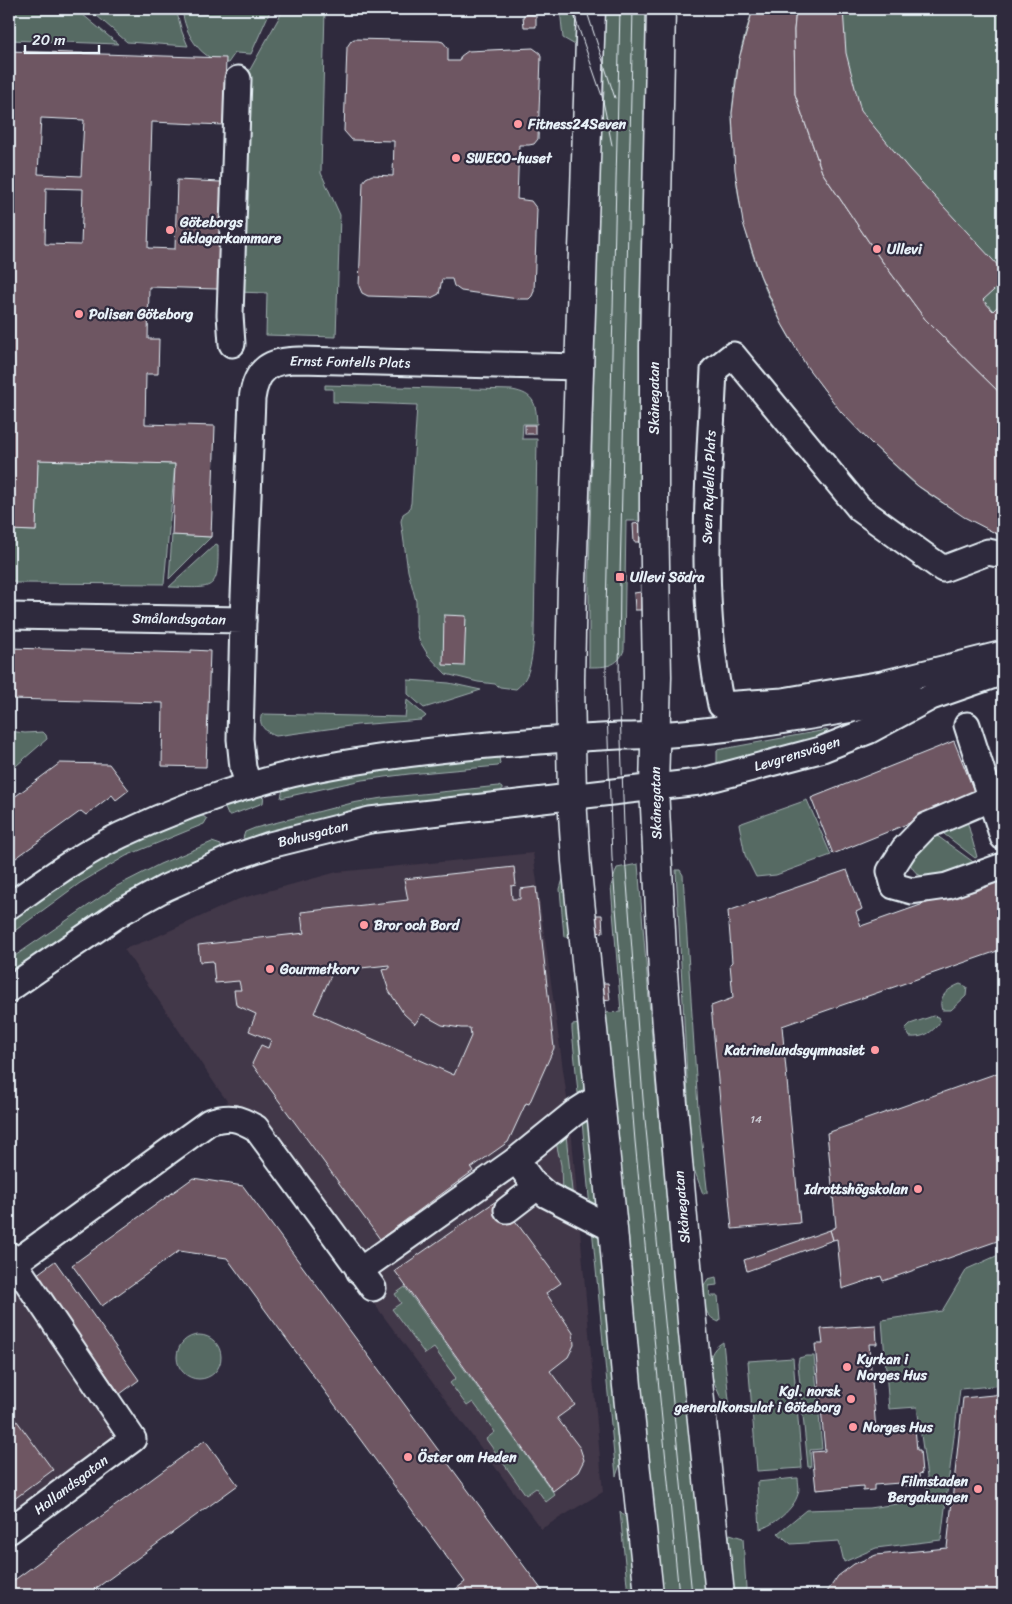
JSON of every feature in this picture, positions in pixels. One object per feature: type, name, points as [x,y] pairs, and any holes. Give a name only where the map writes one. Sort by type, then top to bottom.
[{"type":"main road","points":[[591,9],[572,584],[572,798],[576,861],[627,1386],[650,1595]]},
{"type":"main road","name":"Skånegatan","points":[[661,9],[654,346],[657,676],[654,787],[657,871],[671,1082],[693,1333],[720,1595]]},
{"type":"street","points":[[232,344],[230,315],[238,79]]},
{"type":"street","name":"Sven Rydells Plats","points":[[1003,556],[988,552],[944,568],[860,509],[733,355],[714,370],[706,564],[714,668],[721,704],[782,701],[882,684],[1003,654]]},
{"type":"street","name":"Ernst Fontells Plats","points":[[243,620],[252,399],[257,378],[262,371],[278,362],[300,360],[579,367]]},
{"type":"street","name":"Smålandsgatan","points":[[9,616],[243,620],[240,740],[243,768],[249,786]]},
{"type":"street","name":"Levgrensvägen","points":[[654,787],[699,782],[820,750],[868,731],[931,697],[1003,672]]},
{"type":"street","name":"Levgrensvägen","points":[[655,736],[728,728],[931,697]]},
{"type":"street","points":[[967,725],[1003,837]]},
{"type":"street","points":[[9,906],[84,855],[119,836],[184,807],[249,786],[339,764],[422,753],[571,740],[655,736]]},
{"type":"street","name":"Bohusgatan","points":[[9,989],[123,911],[165,888],[232,858],[270,845],[370,820],[654,787]]},
{"type":"street","points":[[989,798],[926,826],[904,849],[890,871],[894,886],[912,891],[947,886],[1003,866]]},
{"type":"street","points":[[11,1262],[209,1122],[221,1118],[239,1118],[256,1128],[366,1279],[574,1113],[599,1097]]},
{"type":"street","points":[[516,1160],[537,1187],[547,1196],[613,1229]]},
{"type":"street","points":[[507,1210],[537,1187]]},
{"type":"street","name":"Hallandsgatan","points":[[9,1531],[133,1439],[11,1262]]},
{"type":"shaded area","points":[[533,853],[571,1127],[603,1492],[541,1529],[219,1090],[124,949],[156,937],[239,899],[337,872]]},
{"type":"shaded area","points":[[9,1244],[122,1433],[9,1517]]},
{"type":"green space","points":[[9,9],[76,9],[118,44],[9,40]]},
{"type":"green space","points":[[89,9],[176,9],[188,46],[127,42]]},
{"type":"green space","points":[[182,9],[271,9],[251,54],[235,53],[228,63],[210,57],[196,45],[187,28]]},
{"type":"green space","points":[[286,9],[325,9],[321,173],[340,215],[336,337],[266,335],[267,293],[236,292],[242,84],[281,14]]},
{"type":"green space","points":[[560,9],[577,9],[577,46],[563,38]]},
{"type":"green space","points":[[604,9],[648,9],[642,521],[626,521],[624,650],[615,663],[606,666],[589,667],[589,575],[600,129],[604,93]]},
{"type":"green space","name":"Ullevi","points":[[753,9],[1003,9],[1003,537],[960,514],[911,481],[856,428],[802,358],[780,320],[762,280],[748,238],[738,195],[734,150],[732,112],[736,79],[742,47]]},
{"type":"green space","points":[[325,385],[512,390],[525,394],[533,401],[537,424],[523,424],[522,439],[537,439],[534,636],[532,658],[528,672],[516,689],[446,674],[428,655],[419,640],[416,627],[416,601],[408,571],[401,521],[403,514],[409,510],[411,503],[417,405],[333,402],[333,389],[325,389]]},
{"type":"green space","points":[[38,460],[175,464],[164,584],[16,583],[9,578],[9,530],[36,531]]},
{"type":"green space","points":[[172,535],[211,537],[169,579]]},
{"type":"green space","points":[[216,544],[218,545],[218,561],[215,580],[204,587],[169,587]]},
{"type":"green space","points":[[408,680],[449,683],[481,690],[424,708],[408,694]]},
{"type":"green space","points":[[407,700],[426,716],[421,720],[357,725],[276,736],[263,728],[261,721],[262,714],[405,717]]},
{"type":"green space","points":[[826,730],[832,733],[764,753],[717,763],[717,750]]},
{"type":"green space","points":[[9,731],[25,733],[43,732],[47,739],[9,772]]},
{"type":"green space","points":[[499,757],[500,764],[498,766],[362,780],[281,798],[283,789],[358,771],[471,758]]},
{"type":"green space","points":[[499,786],[502,788],[502,795],[406,806],[342,816],[310,822],[248,840],[243,838],[245,832],[255,828],[352,803],[382,798]]},
{"type":"green space","points":[[264,795],[263,803],[228,815],[225,808]]},
{"type":"green space","points":[[807,800],[831,855],[776,875],[756,877],[745,855],[739,824]]},
{"type":"green space","points":[[203,816],[207,819],[204,824],[126,856],[80,883],[9,935],[9,920],[77,873],[152,833]]},
{"type":"green space","points":[[966,817],[977,857],[975,858],[944,834],[944,832]]},
{"type":"green space","points":[[936,835],[976,864],[939,878],[921,876],[914,871],[909,861],[919,843]]},
{"type":"green space","points":[[212,842],[221,845],[221,849],[171,871],[114,900],[9,973],[9,960],[117,886],[160,864]]},
{"type":"green space","points":[[638,864],[656,1088],[706,1595],[662,1595],[604,1013],[621,1012],[611,886],[617,868]]},
{"type":"green space","points":[[676,870],[680,870],[683,875],[698,1108],[707,1188],[707,1193],[703,1194],[694,1169],[691,1152]]},
{"type":"green space","points":[[563,879],[566,879],[572,936],[564,937],[560,889]]},
{"type":"green space","points":[[960,984],[967,987],[966,996],[951,1010],[942,1010],[941,1001],[945,994]]},
{"type":"green space","points":[[933,1016],[938,1017],[940,1022],[934,1029],[923,1036],[910,1037],[905,1029],[910,1024]]},
{"type":"green space","points":[[580,1024],[585,1058],[585,1076],[582,1092],[578,1093],[572,1025]]},
{"type":"green space","points":[[589,1116],[600,1212],[590,1208],[582,1121]]},
{"type":"green space","points":[[566,1135],[573,1200],[562,1194],[561,1165],[556,1142]]},
{"type":"green space","points":[[592,1228],[601,1241],[621,1462],[616,1476]]},
{"type":"green space","points":[[1003,1253],[1003,1385],[960,1389],[941,1540],[876,1548],[844,1562],[839,1541],[791,1544],[778,1533],[806,1510],[869,1508],[917,1501],[927,1496],[927,1477],[917,1407],[889,1409],[882,1320],[942,1311],[967,1269]]},
{"type":"green space","points":[[716,1277],[717,1285],[709,1286],[710,1296],[718,1296],[719,1322],[707,1312],[702,1288],[708,1279]]},
{"type":"green space","points":[[405,1287],[555,1495],[546,1502],[536,1488],[526,1495],[486,1439],[495,1432],[473,1402],[467,1406],[450,1383],[456,1378],[434,1348],[425,1354],[392,1309],[401,1303],[395,1294]]},
{"type":"green space","points":[[199,1335],[211,1339],[217,1345],[221,1357],[217,1369],[211,1375],[199,1379],[187,1375],[181,1369],[177,1357],[181,1345],[187,1339]]},
{"type":"green space","points":[[723,1342],[728,1404],[723,1403],[713,1379],[710,1363],[711,1355],[715,1348]]},
{"type":"green space","points":[[814,1356],[822,1449],[810,1450],[811,1467],[808,1467],[798,1364],[799,1358]]},
{"type":"green space","points":[[793,1358],[802,1468],[757,1471],[748,1361]]},
{"type":"green space","points":[[798,1478],[798,1494],[788,1511],[777,1520],[760,1529],[757,1482]]},
{"type":"green space","points":[[620,1511],[627,1519],[637,1595],[628,1595]]},
{"type":"green space","points":[[730,1534],[743,1538],[745,1591],[736,1591],[733,1588],[727,1549]]},
{"type":"building","points":[[753,9],[796,9],[794,30],[795,94],[822,172],[879,257],[925,319],[1003,396],[1003,537],[964,517],[918,486],[872,444],[841,412],[807,367],[782,324],[760,275],[743,223],[735,170],[732,113],[739,59]]},
{"type":"building","points":[[796,9],[843,9],[846,53],[861,111],[909,169],[1003,271],[1003,282],[983,300],[993,311],[1003,301],[1003,396],[925,319],[879,257],[822,172],[795,94],[794,30]]},
{"type":"building","points":[[526,14],[536,15],[536,27],[524,27],[523,16]]},
{"type":"building","name":"SWECO-huset","points":[[354,39],[439,41],[443,42],[448,48],[448,61],[459,61],[461,56],[468,51],[533,48],[540,53],[538,139],[534,144],[519,145],[517,199],[531,201],[537,209],[534,291],[529,299],[461,291],[454,286],[452,279],[442,279],[439,294],[431,298],[368,296],[362,293],[359,286],[363,182],[372,175],[393,176],[394,141],[352,140],[344,131],[347,47]]},
{"type":"building","name":"Polisen Göteborg","points":[[9,51],[226,58],[224,125],[152,122],[148,248],[175,249],[177,180],[221,182],[218,289],[149,287],[148,339],[159,339],[158,374],[146,374],[145,424],[215,426],[211,537],[172,535],[175,464],[38,460],[36,531],[9,530]],"holes":[[[41,118],[84,120],[81,176],[38,174]],[[46,188],[83,189],[81,245],[45,244]]]},
{"type":"building","points":[[525,425],[535,425],[535,434],[525,434]]},
{"type":"building","points":[[640,523],[640,542],[634,542],[633,524]]},
{"type":"building","points":[[641,592],[641,610],[635,610],[634,593]]},
{"type":"building","points":[[444,615],[466,616],[464,666],[443,665]]},
{"type":"building","points":[[9,648],[191,653],[191,650],[210,651],[206,767],[162,766],[163,703],[9,699]]},
{"type":"building","points":[[954,741],[976,796],[833,854],[811,798]]},
{"type":"building","points":[[60,763],[109,764],[129,790],[116,800],[112,795],[86,815],[81,811],[9,863],[9,801]]},
{"type":"building","points":[[514,867],[516,885],[511,886],[512,899],[520,899],[520,889],[536,887],[554,1048],[529,1104],[526,1103],[508,1142],[471,1168],[473,1171],[380,1239],[252,1064],[261,1045],[268,1048],[271,1040],[249,1031],[256,1014],[236,1005],[234,990],[241,990],[239,981],[215,983],[213,961],[200,962],[198,945],[305,933],[301,912],[408,900],[404,879]],"holes":[[[389,965],[389,969],[382,970],[389,991],[404,1014],[415,1024],[422,1014],[442,1025],[470,1028],[471,1036],[454,1075],[314,1013],[333,971]]]},
{"type":"building","points":[[847,870],[862,909],[856,912],[861,926],[1003,876],[1003,949],[782,1026],[800,1223],[732,1229],[711,1006],[733,998],[728,911]]},
{"type":"building","points":[[595,915],[602,915],[603,932],[596,933]]},
{"type":"building","points":[[602,983],[608,983],[610,1000],[603,1001]]},
{"type":"building","name":"Idrottshögskolan","points":[[1003,1071],[1003,1239],[883,1281],[881,1276],[842,1289],[837,1239],[833,1240],[830,1230],[836,1227],[827,1133]]},
{"type":"building","name":"Öster om Heden","points":[[193,1178],[243,1186],[544,1595],[448,1595],[465,1582],[227,1258],[179,1251],[102,1306],[72,1265]]},
{"type":"building","points":[[499,1199],[561,1283],[546,1293],[573,1333],[574,1345],[568,1357],[550,1371],[575,1405],[557,1418],[580,1448],[584,1460],[578,1472],[553,1491],[395,1271]]},
{"type":"building","points":[[830,1230],[833,1240],[747,1271],[744,1260]]},
{"type":"building","points":[[55,1261],[139,1380],[120,1394],[36,1275]]},
{"type":"building","name":"Norges Hus","points":[[876,1325],[877,1344],[869,1344],[876,1431],[915,1428],[917,1450],[920,1450],[922,1473],[919,1474],[920,1485],[901,1486],[900,1483],[874,1485],[874,1490],[863,1491],[863,1486],[816,1490],[812,1452],[825,1451],[815,1344],[823,1344],[821,1329]]},
{"type":"building","name":"Filmstaden Bergakungen","points":[[1003,1394],[1003,1595],[825,1595],[838,1576],[854,1564],[876,1555],[947,1548],[963,1398]]},
{"type":"building","points":[[11,1413],[53,1470],[9,1503],[9,1414]]},
{"type":"building","points":[[205,1440],[238,1485],[87,1595],[9,1595],[9,1584]]},
{"type":"tram line","points":[[572,9],[602,96],[612,145]]},
{"type":"tram line","points":[[586,9],[615,98]]},
{"type":"tram line","points":[[620,9],[606,613],[606,680],[612,858],[635,1141],[679,1595]]},
{"type":"tram line","points":[[633,9],[619,680],[625,856],[643,1099],[692,1595]]},
{"type":"place","name":"Fitness24Seven","points":[[518,124]]},
{"type":"place","name":"SWECO-huset","points":[[456,158]]},
{"type":"place","name":"Göteborgs åklagarkammare","points":[[170,230]]},
{"type":"place","name":"Ullevi","points":[[877,249]]},
{"type":"place","name":"Polisen Göteborg","points":[[79,314]]},
{"type":"place","name":"Ullevi Södra","points":[[620,577]]},
{"type":"place","name":"Bror och Bord","points":[[364,925]]},
{"type":"place","name":"Gourmetkorv","points":[[270,969]]},
{"type":"place","name":"Katrinelundsgymnasiet","points":[[875,1050]]},
{"type":"place","name":"Idrottshögskolan","points":[[918,1189]]},
{"type":"place","name":"Kyrkan i Norges Hus","points":[[847,1367]]},
{"type":"place","name":"Kgl. norsk generalkonsulat i Göteborg","points":[[851,1399]]},
{"type":"place","name":"Norges Hus","points":[[853,1427]]},
{"type":"place","name":"Öster om Heden","points":[[408,1457]]},
{"type":"place","name":"Filmstaden Bergakungen","points":[[978,1489]]}]
